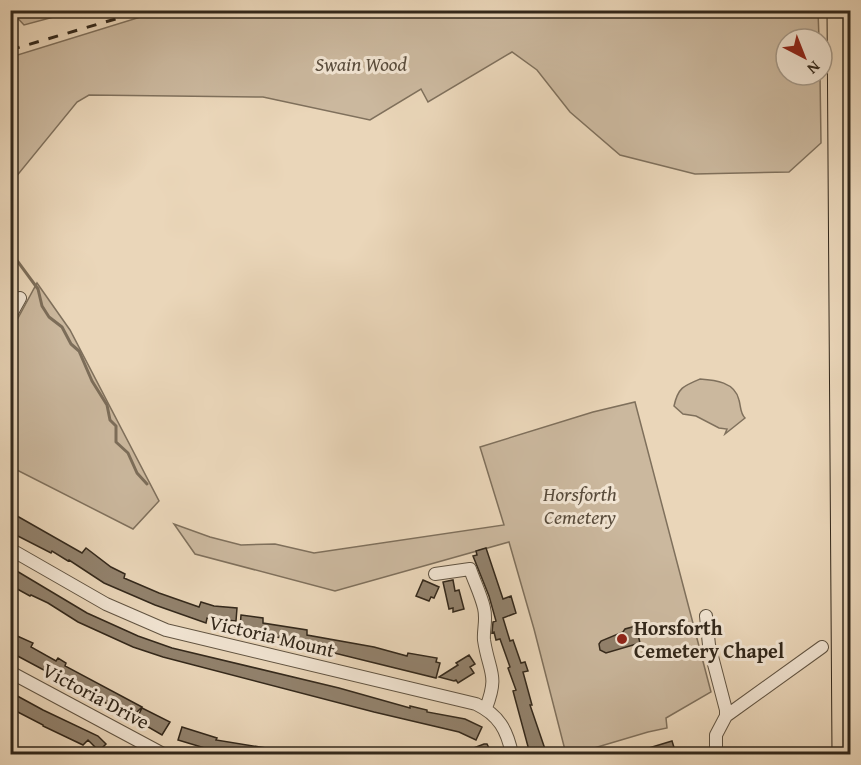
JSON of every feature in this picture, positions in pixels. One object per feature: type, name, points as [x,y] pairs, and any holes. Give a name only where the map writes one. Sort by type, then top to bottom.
[{"type":"highway","points":[[838,10],[847,646],[843,754]]},
{"type":"street","points":[[10,316],[20,298]]},
{"type":"street","name":"Victoria Mount","points":[[10,549],[106,604],[166,630],[486,708]]},
{"type":"street","points":[[435,574],[470,569],[484,608],[486,626],[483,638],[493,679],[486,708],[498,718],[504,728],[512,754]]},
{"type":"street","points":[[706,616],[726,716]]},
{"type":"street","points":[[716,754],[716,735],[726,716],[822,647]]},
{"type":"street","name":"Victoria Drive","points":[[10,672],[163,754]]},
{"type":"green space","name":"Swain Wood","points":[[163,10],[818,11],[819,27],[774,27],[774,87],[820,87],[821,143],[789,172],[695,174],[620,155],[570,112],[537,70],[512,52],[428,102],[421,89],[370,120],[263,97],[89,95],[77,102],[11,183],[11,57]]},
{"type":"green space","points":[[11,11],[76,11],[24,25]]},
{"type":"green space","points":[[37,283],[70,330],[159,501],[133,529],[11,467],[11,331]]},
{"type":"green space","points":[[700,379],[724,383],[737,394],[741,412],[745,418],[725,434],[727,429],[719,428],[696,416],[683,414],[674,406],[682,388]]},
{"type":"green space","name":"Horsforth Cemetery","points":[[635,402],[711,692],[666,718],[667,728],[574,754],[566,754],[509,542],[335,591],[195,554],[174,524],[241,545],[275,544],[314,553],[504,525],[480,447],[593,412]]},
{"type":"building","points":[[10,512],[82,553],[86,548],[111,567],[125,574],[124,578],[159,593],[199,607],[201,602],[214,606],[237,608],[236,621],[207,618],[206,623],[155,605],[104,583],[69,560],[10,532]]},
{"type":"building","points":[[486,548],[503,599],[511,596],[516,613],[503,618],[510,641],[513,640],[521,663],[525,662],[528,671],[523,672],[532,705],[530,705],[546,752],[530,754],[513,691],[516,690],[508,668],[510,667],[500,639],[496,640],[494,632],[492,633],[493,622],[496,621],[473,556],[477,555],[476,551]]},
{"type":"building","points":[[10,567],[87,613],[138,636],[172,648],[339,688],[410,708],[410,706],[427,710],[427,712],[465,719],[482,727],[476,740],[459,732],[163,657],[133,647],[78,622],[48,603],[10,585]]},
{"type":"building","points":[[423,580],[439,587],[434,598],[431,597],[429,601],[416,596]]},
{"type":"building","points":[[453,580],[455,591],[459,590],[464,609],[453,612],[453,608],[449,609],[443,582]]},
{"type":"building","points":[[241,615],[263,618],[263,623],[307,630],[307,635],[374,647],[407,656],[408,653],[437,658],[436,662],[440,663],[436,678],[326,651],[327,648],[293,644],[294,639],[266,636],[267,631],[240,628]]},
{"type":"building","name":"Horsforth Cemetery Chapel","points":[[636,626],[640,643],[606,653],[600,650],[601,641]]},
{"type":"building","points":[[15,635],[33,643],[31,647],[56,661],[58,658],[66,663],[65,666],[142,707],[132,717],[10,652],[10,643]]},
{"type":"building","points":[[469,655],[475,664],[470,667],[474,673],[458,683],[456,680],[439,677],[458,665],[456,663]]},
{"type":"building","points":[[10,692],[98,736],[106,744],[99,751],[88,740],[83,745],[43,726],[10,708]]},
{"type":"building","points":[[142,708],[170,722],[162,735],[136,720]]},
{"type":"building","points":[[182,727],[217,738],[216,740],[278,750],[278,754],[218,752],[178,740]]},
{"type":"building","points":[[672,741],[676,754],[632,753]]},
{"type":"building","points":[[487,744],[492,754],[458,754]]},
{"type":"waterway","points":[[10,251],[38,289],[42,306],[49,317],[62,327],[71,344],[79,351],[92,381],[107,405],[110,420],[116,426],[116,442],[128,453],[137,473],[147,484]]},
{"type":"railway","points":[[10,50],[146,10]]},
{"type":"place","name":"Horsforth Cemetery Chapel","points":[[622,639]]}]
